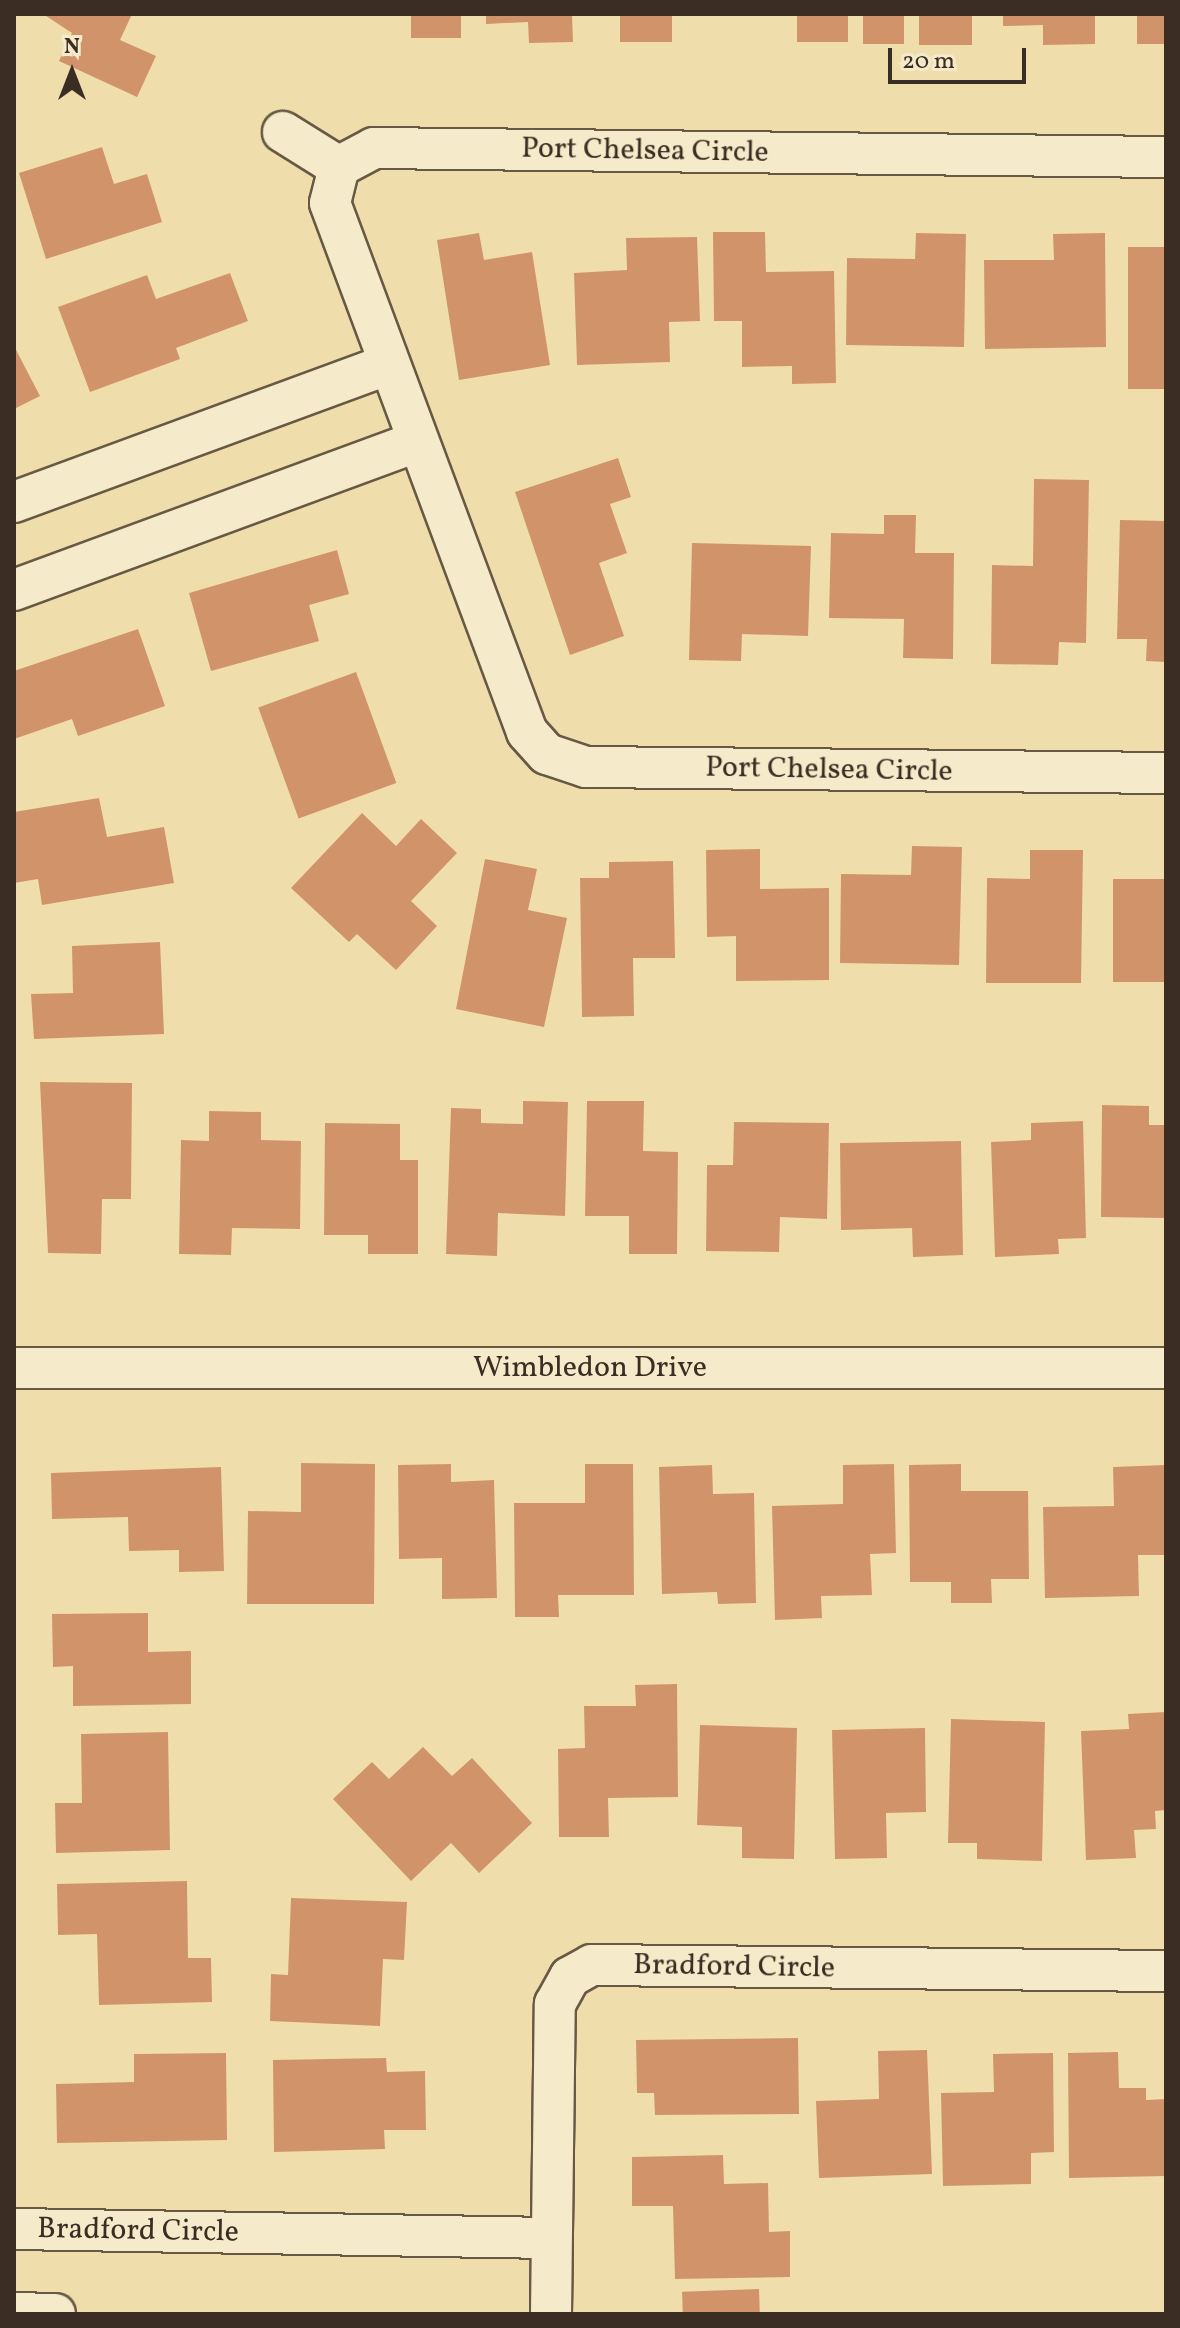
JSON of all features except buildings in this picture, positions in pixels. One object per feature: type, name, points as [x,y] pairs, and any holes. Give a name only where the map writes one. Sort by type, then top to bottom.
[{"type":"street","points":[[283,132],[339,167]]},
{"type":"street","name":"Port Chelsea Circle","points":[[1166,157],[374,148],[339,167],[331,222],[527,732],[547,754],[586,767],[1166,773]]},
{"type":"street","points":[[14,502],[387,365]]},
{"type":"street","points":[[14,590],[416,442]]},
{"type":"street","name":"Wimbledon Drive","points":[[14,1368],[1166,1368]]},
{"type":"street","name":"Bradford Circle","points":[[551,2314],[555,2004],[570,1977],[592,1965],[1166,1971]]},
{"type":"street","name":"Bradford Circle","points":[[14,2229],[550,2238]]},
{"type":"street","points":[[14,2313],[55,2314]]}]
